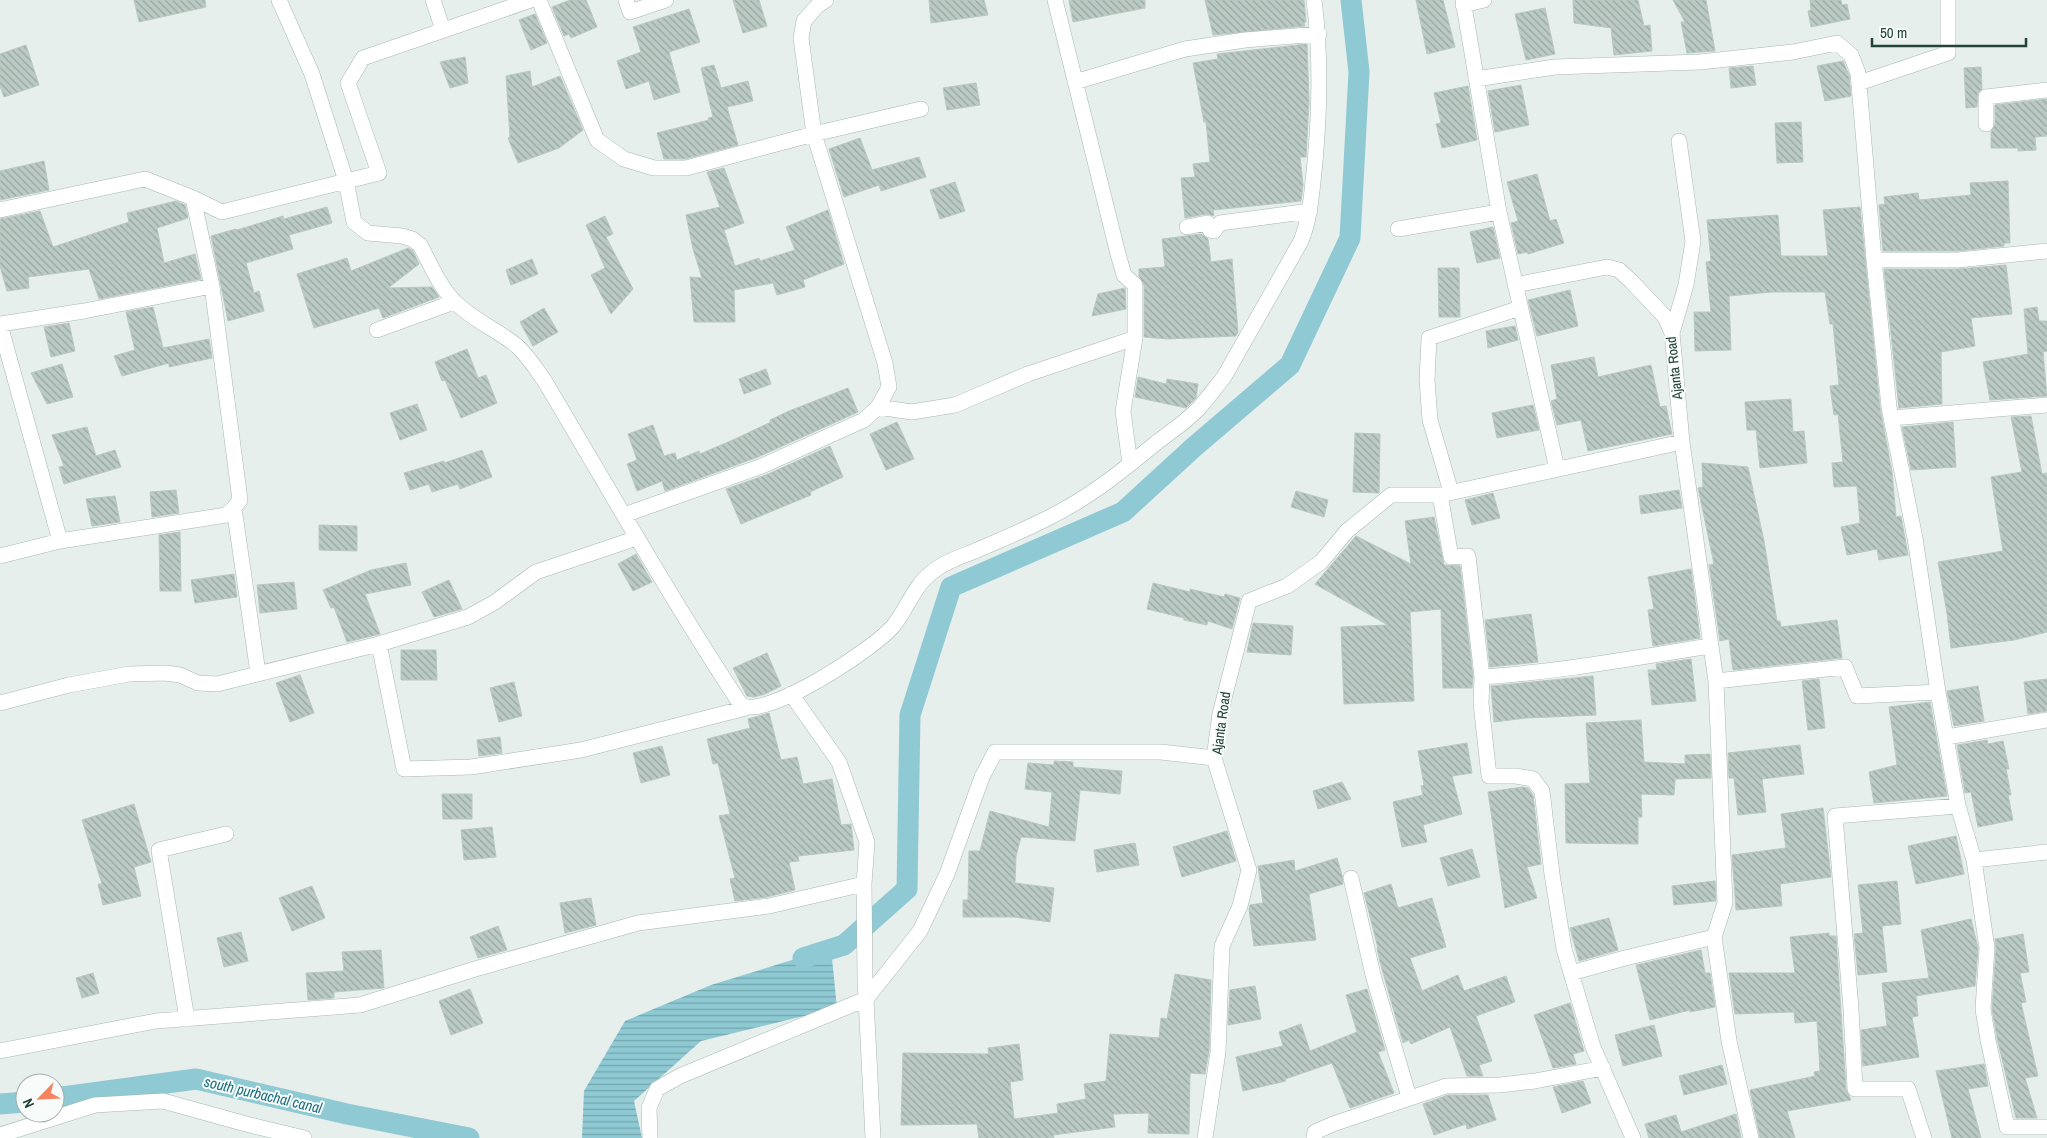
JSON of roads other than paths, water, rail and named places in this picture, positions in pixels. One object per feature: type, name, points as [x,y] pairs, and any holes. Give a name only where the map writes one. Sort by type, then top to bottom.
[{"type":"street","points":[[279,0],[312,74],[346,181],[354,222],[368,233],[402,236],[412,239],[420,245],[454,302],[464,311],[518,347],[533,365],[544,380],[637,538],[720,673],[741,705],[746,708]]},
{"type":"street","points":[[433,0],[443,30]]},
{"type":"street","points":[[0,210],[145,179],[194,198],[222,212],[379,173],[348,84],[363,58],[531,0]]},
{"type":"street","points":[[538,0],[597,140],[624,159],[654,168],[686,168],[814,134],[921,109]]},
{"type":"street","points":[[626,0],[630,12],[666,0]]},
{"type":"street","points":[[624,516],[775,461],[864,420],[878,407],[889,387],[886,363],[814,134],[801,38],[804,21],[817,6],[826,0]]},
{"type":"street","points":[[1054,0],[1118,254],[1124,275],[1135,286],[1135,338],[1123,411],[1130,464]]},
{"type":"street","points":[[379,644],[404,769],[471,767],[581,750],[746,708],[766,705],[826,676],[861,655],[883,637],[895,624],[920,584],[938,568],[1046,520],[1100,488],[1197,411],[1224,377],[1301,241],[1310,211],[1320,104],[1319,34],[1314,0]]},
{"type":"street","points":[[1484,0],[1463,2],[1499,212],[1557,469]]},
{"type":"street","points":[[1859,84],[1948,53],[1948,0]]},
{"type":"street","points":[[1075,82],[1185,49],[1245,40],[1319,34]]},
{"type":"street","points":[[1476,79],[1554,67],[1700,62],[1793,52],[1837,43],[1851,55],[1858,73],[1874,260],[1892,418],[1915,538],[1938,692],[1958,806],[1974,860],[1987,948],[1983,1008],[1988,1040],[2007,1126],[2047,1127]]},
{"type":"street","points":[[1986,124],[1986,97],[2047,90]]},
{"type":"street","points":[[1672,333],[1686,285],[1693,241],[1679,141]]},
{"type":"street","points":[[0,556],[60,541],[226,514],[240,500],[212,286],[194,198]]},
{"type":"street","points":[[1187,227],[1207,224],[1210,230],[1214,231],[1220,223],[1310,211]]},
{"type":"street","points":[[1398,228],[1499,212]]},
{"type":"street","points":[[1874,260],[1958,260],[2047,252]]},
{"type":"street","name":"Ajanta Road","points":[[1514,285],[1608,267],[1619,270],[1666,317],[1672,333],[1682,442],[1716,681],[1725,903],[1714,937]]},
{"type":"street","points":[[60,541],[0,325],[212,286]]},
{"type":"street","points":[[377,330],[454,302]]},
{"type":"street","points":[[1520,308],[1429,338],[1427,380],[1430,420],[1446,493],[1451,557],[1468,556],[1482,677],[1481,703],[1489,776],[1516,776],[1533,779],[1542,791],[1552,874],[1564,949],[1593,1047],[1633,1138]]},
{"type":"street","points":[[878,407],[912,412],[955,404],[1028,374],[1135,338]]},
{"type":"street","points":[[1892,418],[2047,405]]},
{"type":"street","name":"Ajanta Road","points":[[1206,1138],[1218,1052],[1222,946],[1240,906],[1250,870],[1214,758],[1220,714],[1249,601],[1287,586],[1321,562],[1347,531],[1391,495],[1446,493],[1682,442]]},
{"type":"street","points":[[234,508],[258,673]]},
{"type":"street","points":[[0,703],[68,685],[130,674],[165,672],[180,675],[198,683],[217,684],[379,644],[468,617],[495,602],[536,572],[637,538]]},
{"type":"street","points":[[1482,677],[1595,666],[1710,646]]},
{"type":"street","points":[[1716,681],[1846,667],[1857,696],[1938,692]]},
{"type":"street","points":[[791,694],[839,762],[867,842],[864,884],[865,979],[873,1138]]},
{"type":"street","points":[[1947,737],[2047,720]]},
{"type":"street","points":[[650,1138],[649,1108],[657,1089],[680,1076],[738,1054],[866,999],[920,931],[947,874],[982,777],[995,752],[1161,752],[1214,758]]},
{"type":"street","points":[[1924,1138],[1908,1089],[1855,1089],[1852,1009],[1835,816],[1958,806]]},
{"type":"street","points":[[187,1019],[159,850],[226,834]]},
{"type":"street","points":[[1974,860],[2047,852]]},
{"type":"street","points":[[1351,878],[1373,975],[1410,1097]]},
{"type":"street","points":[[0,1051],[156,1021],[360,1005],[475,969],[638,924],[769,906],[864,884]]},
{"type":"street","points":[[1571,973],[1714,937],[1729,1041],[1752,1138]]},
{"type":"street","points":[[1314,1138],[1315,1132],[1333,1124],[1446,1086],[1500,1085],[1535,1081],[1603,1068]]},
{"type":"street","points":[[0,1135],[95,1105],[163,1101],[246,1131],[304,1138]]},
{"type":"water","points":[[831,948],[837,1008],[701,1041],[634,1101],[642,1138],[582,1138],[584,1091],[625,1021],[711,985]]},
{"type":"waterway","points":[[803,958],[844,945],[907,889],[910,715],[951,587],[1123,512],[1194,447],[1290,365],[1350,238],[1359,72],[1351,0]]},
{"type":"waterway","name":"south purbachal canal","points":[[65,1097],[196,1079],[347,1114],[469,1138]]},
{"type":"waterway","name":"south purbachal canal","points":[[0,1104],[15,1103]]}]
